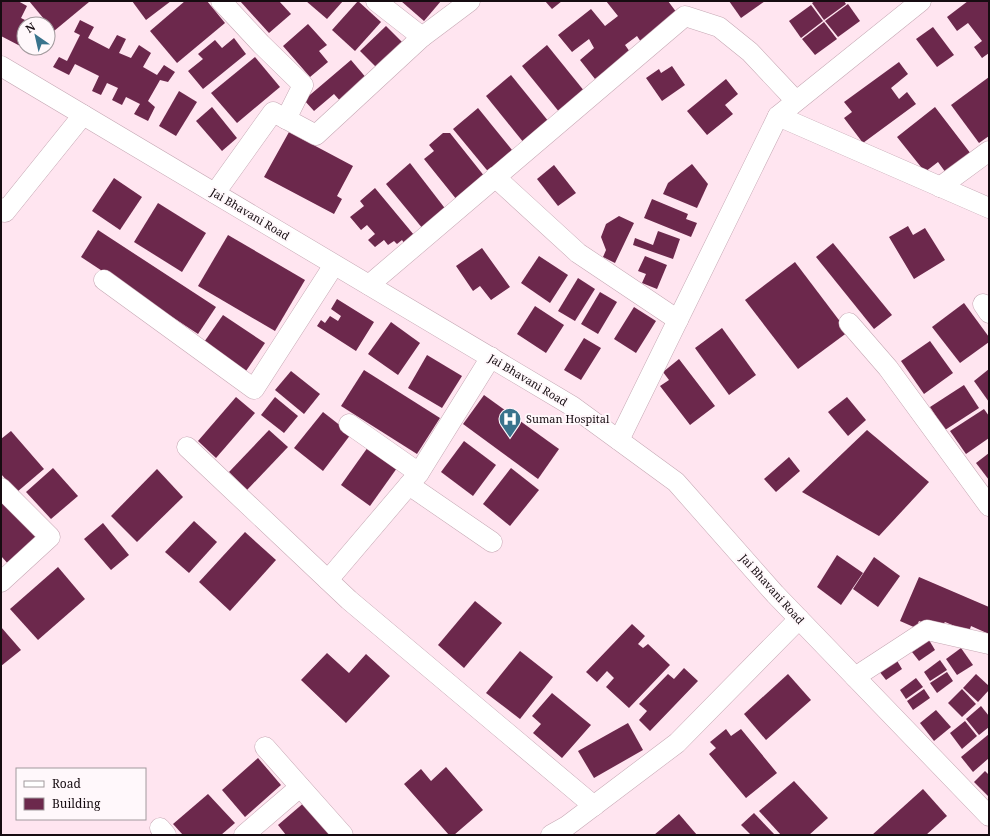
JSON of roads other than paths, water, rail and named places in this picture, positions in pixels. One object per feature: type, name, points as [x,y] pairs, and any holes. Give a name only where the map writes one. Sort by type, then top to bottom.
[{"type":"street","points":[[220,1],[303,85],[286,119]]},
{"type":"street","points":[[376,1],[422,37]]},
{"type":"street","points":[[215,193],[273,112],[316,135],[422,37],[470,1]]},
{"type":"street","points":[[619,440],[778,116],[921,1]]},
{"type":"street","points":[[369,285],[685,16],[719,27],[750,52],[796,101]]},
{"type":"street","name":"Jai Bhavani Road","points":[[1,66],[572,406],[676,482],[775,594],[989,816]]},
{"type":"street","points":[[1,208],[5,212],[83,115]]},
{"type":"street","points":[[778,116],[989,208]]},
{"type":"street","points":[[940,186],[989,151]]},
{"type":"street","points":[[495,177],[578,253],[678,320]]},
{"type":"street","points":[[104,280],[254,389],[334,265]]},
{"type":"street","points":[[849,322],[888,368],[989,506]]},
{"type":"street","points":[[328,580],[414,479],[491,357]]},
{"type":"street","points":[[349,424],[492,542]]},
{"type":"street","points":[[187,447],[349,600],[594,806]]},
{"type":"street","points":[[1,488],[50,537],[1,582]]},
{"type":"street","points":[[551,835],[567,826],[678,743],[799,619]]},
{"type":"street","points":[[855,677],[927,630],[989,644]]},
{"type":"street","points":[[265,748],[343,835]]},
{"type":"street","points":[[244,835],[300,787]]},
{"type":"place","name":"Suman Hospital","points":[[510,438]]}]
